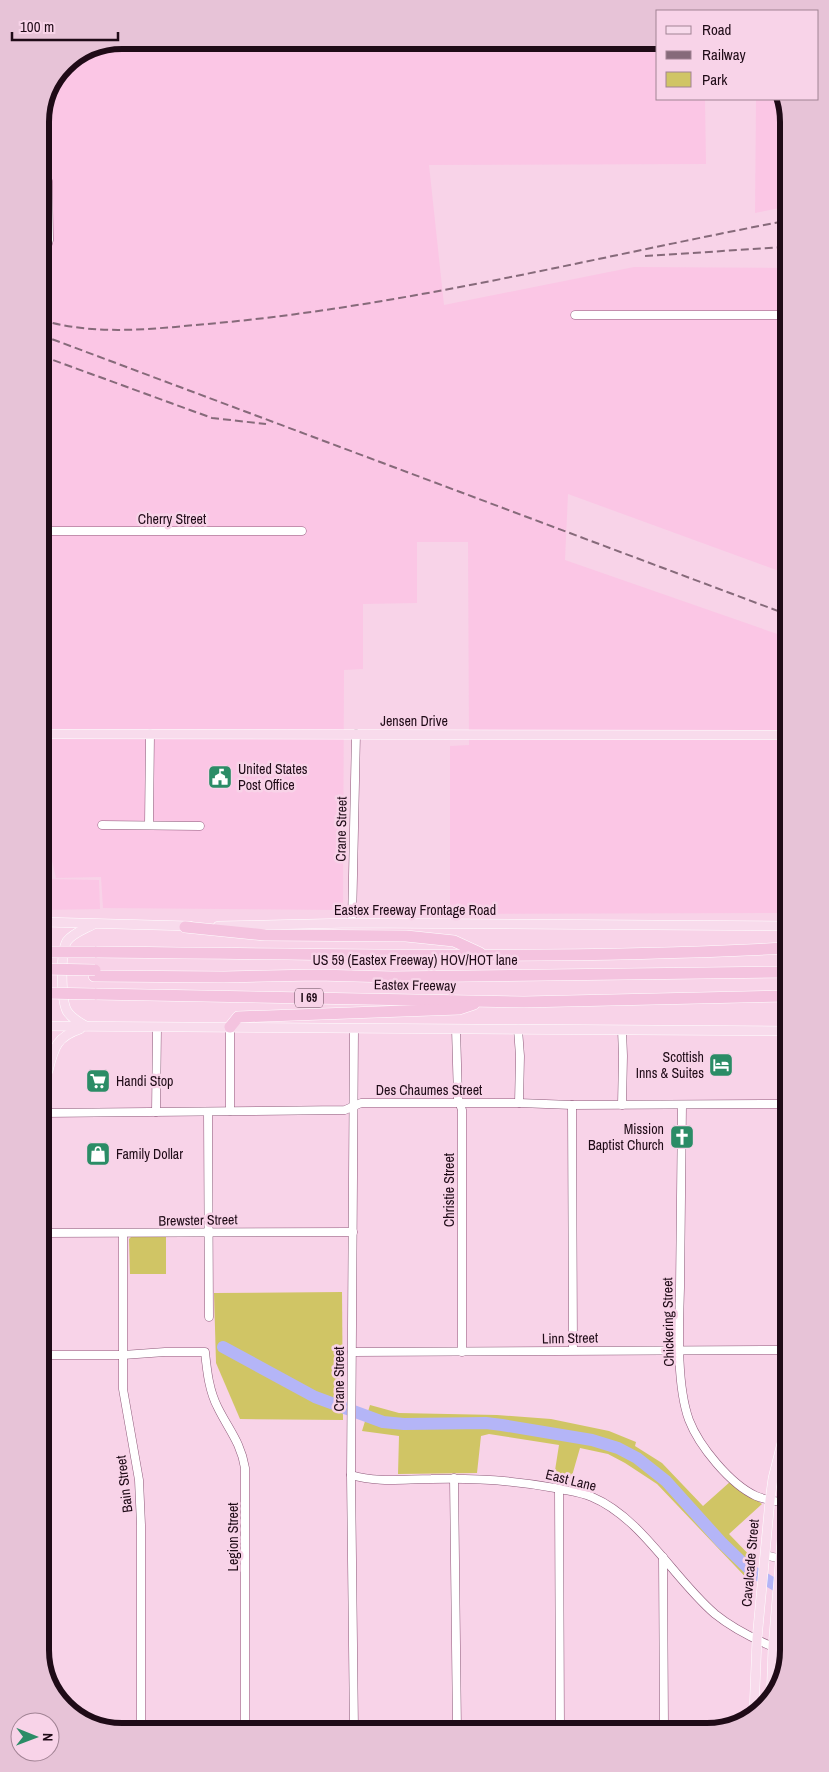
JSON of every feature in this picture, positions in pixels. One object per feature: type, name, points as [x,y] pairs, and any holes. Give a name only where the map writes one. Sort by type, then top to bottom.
[{"type":"highway","points":[[185,926],[265,935],[406,936],[454,941],[484,955]]},
{"type":"highway","points":[[49,952],[484,955],[687,953],[780,948]]},
{"type":"highway","name":"I 69","points":[[49,970],[95,973]]},
{"type":"highway","name":"US 59 (Eastex Freeway) HOV/HOT lane","points":[[49,975],[95,973],[224,977],[317,975],[392,977],[780,972]]},
{"type":"highway","name":"Eastex Freeway","points":[[49,993],[481,1002],[780,996]]},
{"type":"highway","points":[[230,1028],[238,1017],[459,1009],[481,1002]]},
{"type":"main road","name":"Jensen Drive","points":[[49,734],[780,734]]},
{"type":"main road","name":"Eastex Freeway Frontage Road","points":[[49,922],[185,926],[352,923],[780,926]]},
{"type":"main road","points":[[88,1027],[75,1020],[66,1009],[63,959],[65,945],[69,940],[96,923]]},
{"type":"main road","points":[[49,1026],[780,1031]]},
{"type":"main road","points":[[49,1070],[58,1041],[71,1032],[88,1027]]},
{"type":"main road","name":"Cavalcade Street","points":[[754,1706],[756,1639],[770,1500],[780,1450]]},
{"type":"main road","points":[[772,1684],[780,1575]]},
{"type":"street","points":[[575,315],[780,314]]},
{"type":"street","name":"Cherry Street","points":[[49,531],[302,531]]},
{"type":"street","points":[[148,825],[150,734]]},
{"type":"street","name":"Crane Street","points":[[352,923],[356,734]]},
{"type":"street","points":[[102,825],[200,826]]},
{"type":"street","points":[[156,1112],[157,1027]]},
{"type":"street","points":[[230,1028],[230,1111]]},
{"type":"street","name":"Crane Street","points":[[354,1029],[351,1475],[354,1723]]},
{"type":"street","name":"Christie Street","points":[[456,1029],[458,1098],[462,1110],[462,1352]]},
{"type":"street","points":[[518,1030],[520,1056],[519,1103]]},
{"type":"street","points":[[622,1030],[624,1056],[622,1105]]},
{"type":"street","name":"Des Chaumes Street","points":[[49,1113],[345,1110],[361,1103],[780,1104]]},
{"type":"street","points":[[572,1105],[573,1350]]},
{"type":"street","name":"Chickering Street","points":[[682,1105],[679,1350],[684,1403],[690,1421],[700,1440],[723,1470],[738,1484],[756,1496],[780,1502]]},
{"type":"street","points":[[208,1112],[209,1317]]},
{"type":"street","name":"Brewster Street","points":[[49,1235],[353,1232]]},
{"type":"street","name":"Bain Street","points":[[123,1234],[123,1389],[139,1480],[141,1525],[141,1723]]},
{"type":"street","name":"Linn Street","points":[[352,1352],[780,1350]]},
{"type":"street","name":"Legion Street","points":[[124,1355],[205,1352],[209,1383],[217,1407],[240,1446],[245,1468],[245,1723]]},
{"type":"street","points":[[49,1355],[124,1355]]},
{"type":"street","name":"East Lane","points":[[351,1475],[384,1480],[454,1478],[512,1480],[579,1492],[606,1504],[633,1526],[663,1557],[682,1581],[715,1613],[736,1630],[780,1650]]},
{"type":"street","points":[[454,1478],[457,1723]]},
{"type":"street","points":[[559,1489],[560,1723]]},
{"type":"street","points":[[765,1555],[780,1559]]},
{"type":"street","points":[[663,1557],[664,1723]]},
{"type":"shaded area","points":[[122,49],[656,49],[656,100],[705,100],[706,164],[429,165],[444,305],[634,267],[780,268],[780,571],[568,494],[565,560],[780,635],[780,913],[450,914],[450,746],[469,745],[468,542],[417,542],[417,603],[363,604],[363,669],[344,670],[343,910],[103,908],[101,877],[56,878],[49,848],[49,117],[54,94],[61,81],[81,61],[94,54]]},
{"type":"shaded area","points":[[756,100],[777,100],[780,112],[780,208],[755,213]]},
{"type":"shaded area","points":[[49,879],[99,880],[100,909],[49,910]]},
{"type":"green space","points":[[132,1236],[166,1236],[166,1274],[130,1274],[129,1239]]},
{"type":"green space","points":[[342,1292],[343,1420],[240,1419],[216,1363],[214,1293]]},
{"type":"green space","points":[[370,1405],[399,1413],[497,1415],[551,1419],[609,1431],[636,1442],[635,1446],[662,1463],[703,1506],[731,1481],[762,1504],[729,1534],[757,1563],[755,1587],[657,1484],[608,1454],[580,1448],[569,1486],[553,1483],[559,1445],[489,1434],[481,1436],[477,1473],[398,1474],[399,1436],[362,1431]]},
{"type":"waterway","points":[[223,1347],[315,1397],[383,1422],[404,1424],[486,1423],[592,1440],[618,1448],[637,1458],[666,1481],[721,1542],[750,1570],[780,1588]]},
{"type":"railway","points":[[49,322],[85,328],[129,330],[289,315],[361,305],[502,279],[780,222]]},
{"type":"railway","points":[[645,256],[780,247]]},
{"type":"railway","points":[[49,338],[780,612]]},
{"type":"railway","points":[[49,359],[212,418],[266,424]]},
{"type":"place","name":"United States Post Office","points":[[220,777]]},
{"type":"place","name":"Scottish Inns & Suites","points":[[721,1065]]},
{"type":"place","name":"Handi Stop","points":[[98,1081]]},
{"type":"place","name":"Mission Baptist Church","points":[[682,1137]]},
{"type":"place","name":"Family Dollar","points":[[98,1154]]}]
